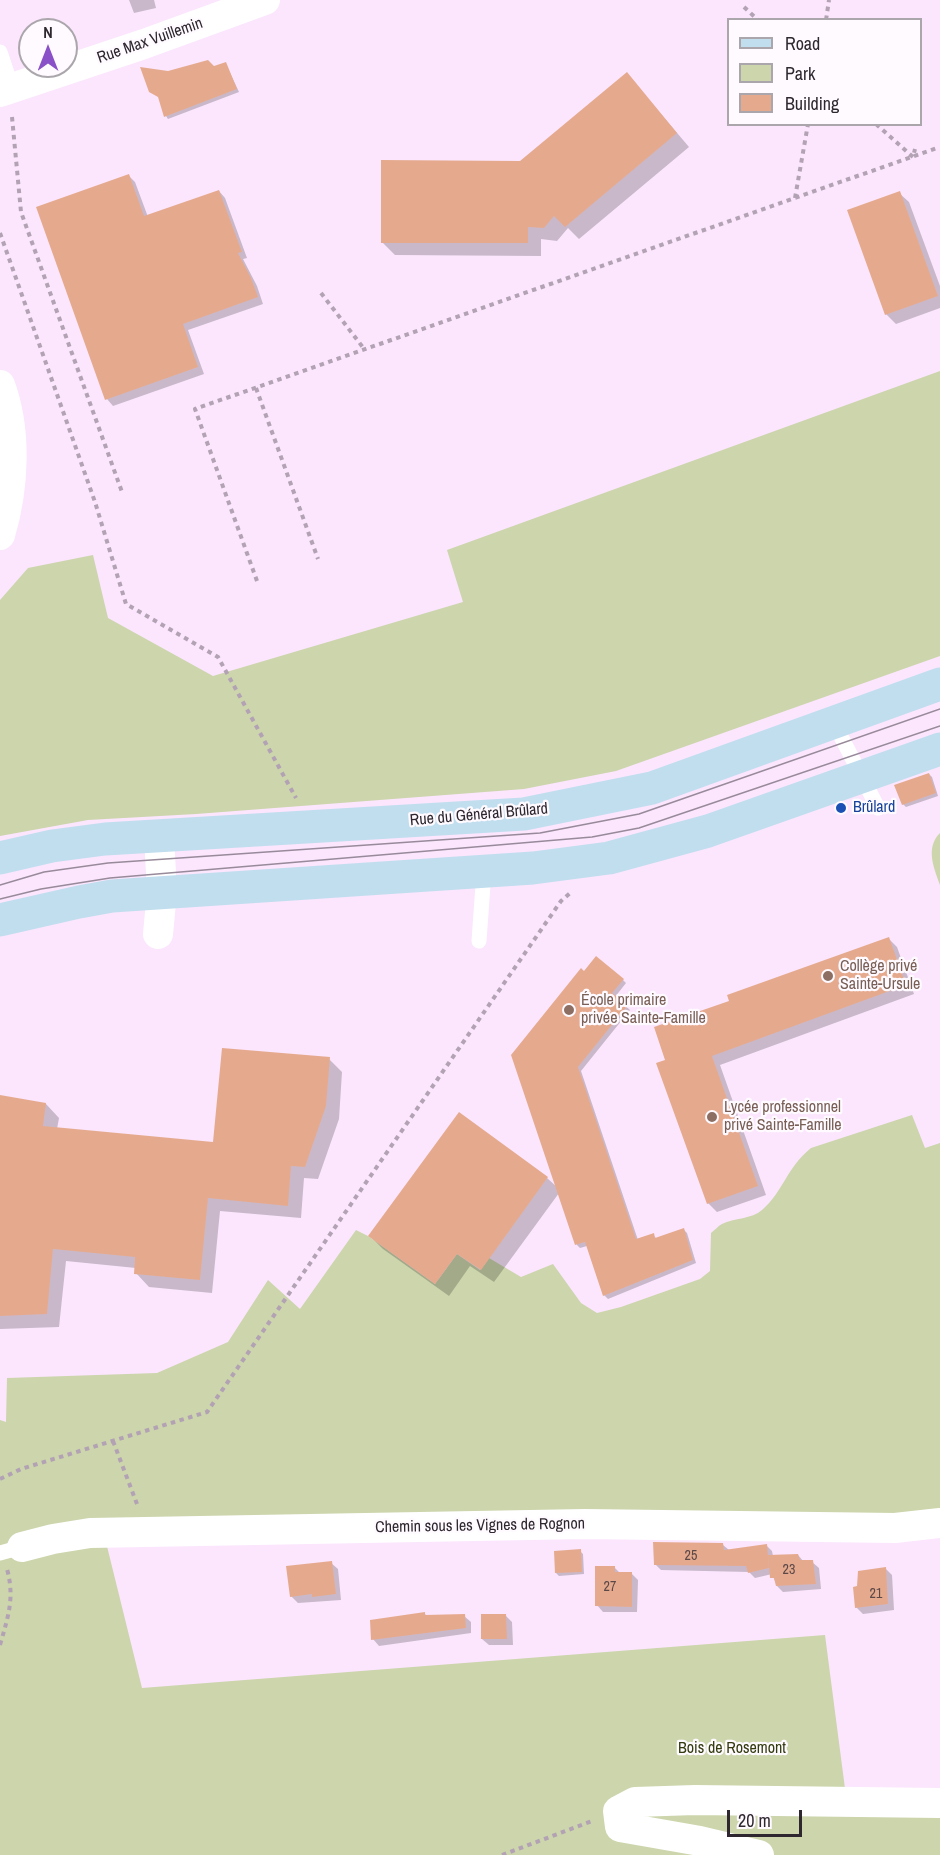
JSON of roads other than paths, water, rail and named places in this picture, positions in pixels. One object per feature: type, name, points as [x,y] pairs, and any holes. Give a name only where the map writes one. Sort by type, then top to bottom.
[{"type":"main road","name":"Rue du Général Brûlard","points":[[0,858],[52,846],[105,839],[524,814],[652,788],[940,684]]},
{"type":"main road","points":[[0,920],[112,896],[533,868],[609,858],[719,827],[940,749]]},
{"type":"street","name":"Rue Max Vuillemin","points":[[8,97],[265,0]]},
{"type":"street","points":[[0,385],[6,401],[10,441],[10,489],[0,535]]},
{"type":"street","points":[[158,934],[162,892],[159,836]]},
{"type":"street","name":"Chemin sous les Vignes de Rognon","points":[[8,1551],[52,1539],[90,1533],[585,1524],[895,1527],[940,1523]]},
{"type":"street","points":[[759,1855],[700,1841],[620,1827],[618,1811],[635,1802],[695,1800],[940,1803]]},
{"type":"lane","points":[[0,52],[8,97]]},
{"type":"lane","points":[[834,723],[878,808]]},
{"type":"lane","points":[[479,941],[484,871]]},
{"type":"tram line","points":[[0,885],[44,872],[108,863],[540,833],[639,814],[940,709]]},
{"type":"tram line","points":[[0,899],[41,889],[110,878],[592,837],[639,828],[940,726]]},
{"type":"place","name":"Brûlard","points":[[841,808]]},
{"type":"place","name":"Collège privé Sainte-Ursule","points":[[828,976]]},
{"type":"place","name":"École primaire privée Sainte-Famille","points":[[569,1010]]},
{"type":"place","name":"Lycée professionnel privé Sainte-Famille","points":[[712,1117]]},
{"type":"park label","name":"Bois de Rosemont","points":[[732,1749]]}]
